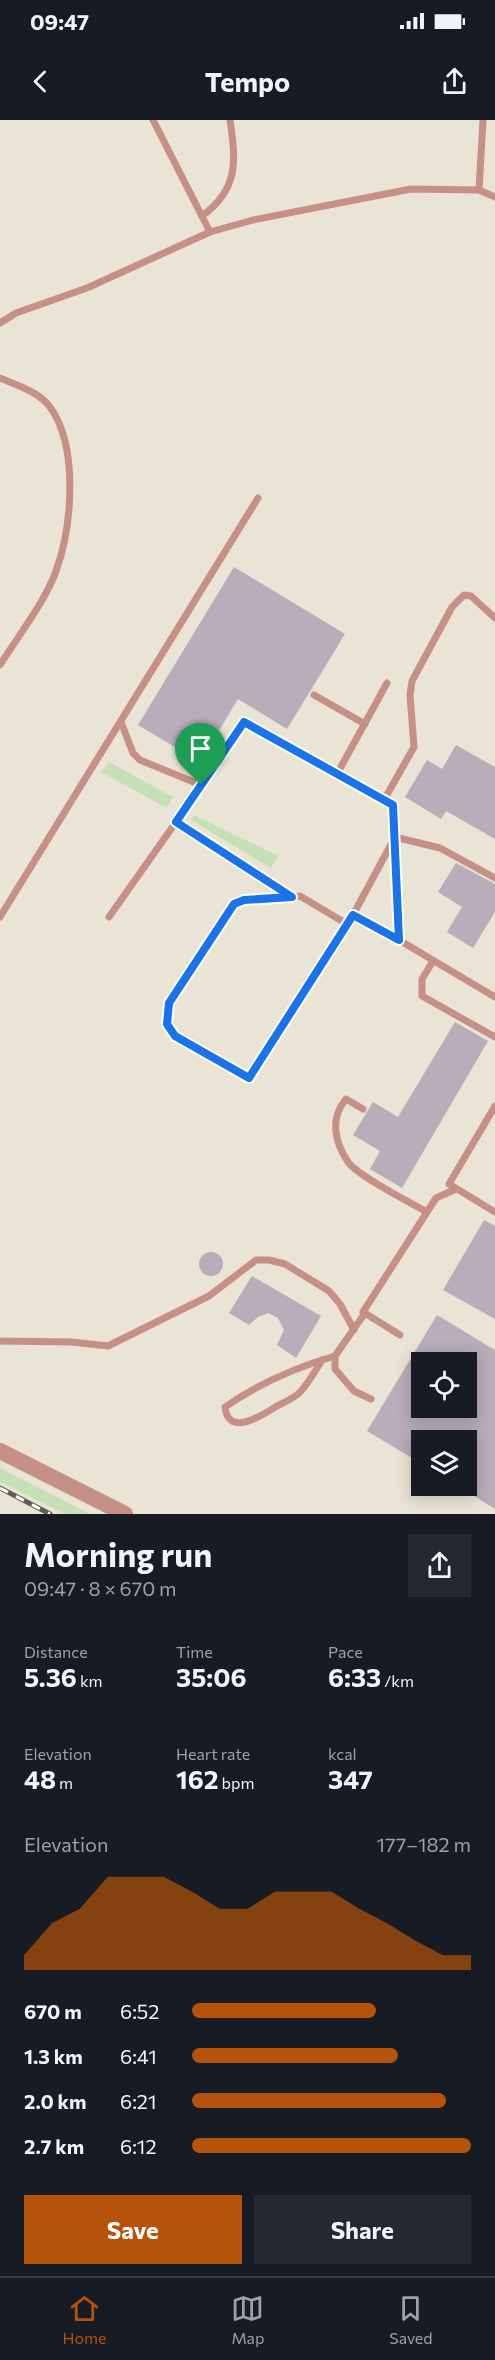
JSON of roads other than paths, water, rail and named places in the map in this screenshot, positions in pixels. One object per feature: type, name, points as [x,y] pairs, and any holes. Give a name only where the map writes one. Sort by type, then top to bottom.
[{"type":"street","points":[[0,1450],[125,1514]]},
{"type":"lane","points":[[153,120],[210,232]]},
{"type":"lane","points":[[202,216],[217,205],[231,179],[236,160],[230,120]]},
{"type":"lane","points":[[479,190],[483,120]]},
{"type":"lane","points":[[0,323],[16,313],[87,288],[210,232],[253,220],[411,189],[479,190],[495,197]]},
{"type":"lane","points":[[0,378],[33,392],[50,407],[67,442],[69,522],[56,573],[0,665]]},
{"type":"lane","points":[[0,917],[258,498]]},
{"type":"lane","points":[[384,800],[414,747],[410,695],[412,681],[452,607],[464,595],[471,596],[495,618]]},
{"type":"lane","points":[[337,774],[387,683]]},
{"type":"lane","points":[[314,695],[364,724]]},
{"type":"lane","points":[[121,722],[133,753],[140,760],[201,785]]},
{"type":"lane","points":[[109,917],[244,722],[393,805],[399,940]]},
{"type":"lane","points":[[176,822],[292,897]]},
{"type":"lane","points":[[395,837],[440,848],[495,878]]},
{"type":"lane","points":[[347,924],[300,896],[244,900],[234,904],[169,1003],[167,1024],[175,1036],[249,1078],[353,915],[395,837]]},
{"type":"lane","points":[[353,915],[495,997]]},
{"type":"lane","points":[[433,961],[422,979],[422,996],[495,1037]]},
{"type":"lane","points":[[363,1109],[346,1099],[337,1110],[334,1132],[349,1164],[426,1212]]},
{"type":"lane","points":[[495,1106],[449,1184],[495,1212]]},
{"type":"lane","points":[[371,1399],[354,1391],[334,1369],[335,1356],[365,1313],[436,1198],[456,1189]]},
{"type":"lane","points":[[0,1341],[71,1342],[108,1346],[209,1296],[256,1260],[285,1264],[329,1291],[340,1304],[354,1330]]},
{"type":"lane","points":[[365,1313],[400,1335]]},
{"type":"lane","points":[[322,1360],[300,1393],[258,1419],[239,1423],[231,1421],[226,1414],[225,1407],[236,1399],[301,1366],[335,1356]]},
{"type":"railway","points":[[0,1488],[50,1514]]}]
